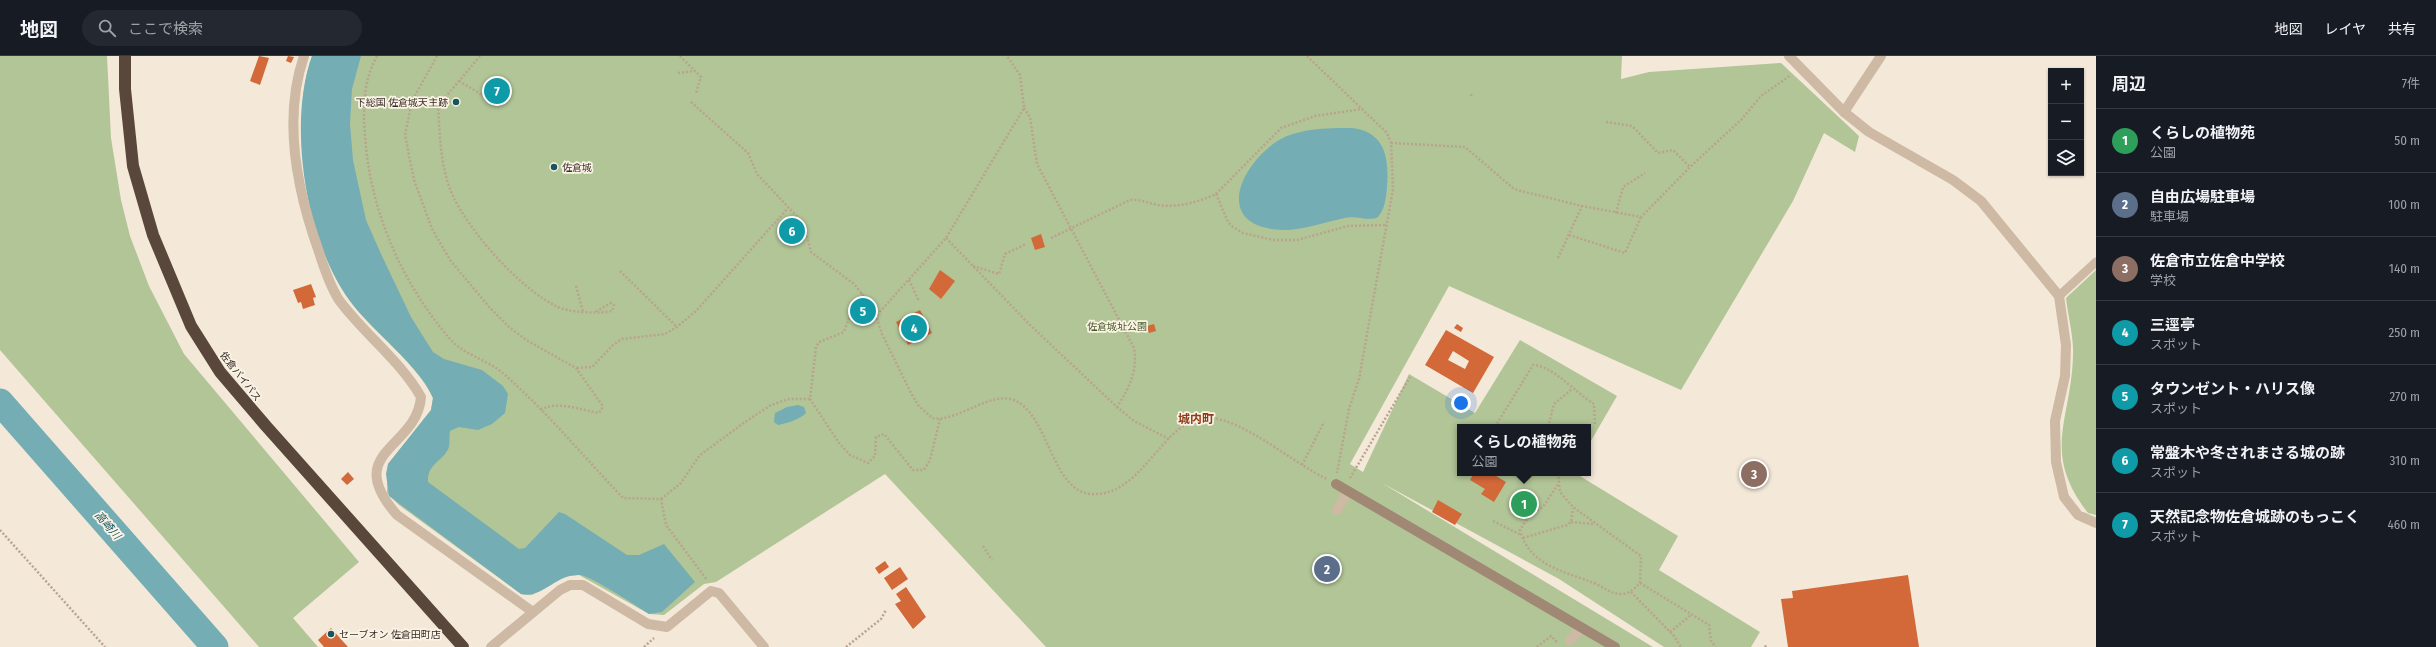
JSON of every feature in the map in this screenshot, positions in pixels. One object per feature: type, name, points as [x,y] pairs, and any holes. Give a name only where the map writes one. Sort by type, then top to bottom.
[{"type":"highway","name":"佐倉バイパス","points":[[125,56],[125,89],[133,166],[153,235],[191,326],[220,372],[463,647]]},
{"type":"street","points":[[304,56],[294,113],[293,141],[298,180],[310,229],[339,299],[397,365],[421,397],[420,406],[415,417],[378,463],[376,476],[378,489],[397,515],[533,612]]},
{"type":"street","points":[[1844,112],[1881,56]]},
{"type":"street","points":[[1796,61],[1844,112],[1869,132],[1953,180],[1981,201],[2059,296],[2066,352],[2065,376],[2055,420],[2056,462],[2064,497],[2078,515],[2096,523]]},
{"type":"street","points":[[1337,510],[1342,488],[1615,647]]},
{"type":"street","points":[[491,647],[560,590],[570,586],[583,585],[648,624],[667,627],[711,591],[719,593],[764,647]]},
{"type":"street","points":[[1566,644],[1582,628]]},
{"type":"lane","points":[[2059,296],[2096,262]]},
{"type":"path","points":[[377,56],[365,87],[364,120],[367,162],[378,211],[392,248],[422,300],[451,340],[462,350],[504,374],[541,410],[623,498],[661,499],[680,484],[700,454],[745,422],[771,405],[789,399],[810,399]]},
{"type":"path","points":[[438,56],[412,102],[405,135],[419,196],[432,229],[450,260],[469,285],[510,328],[528,341],[576,368],[600,400],[602,410],[598,413],[546,406],[541,410]]},
{"type":"path","points":[[480,56],[438,106],[444,164],[453,196],[488,248],[519,281],[557,307],[601,314],[612,310],[614,305],[611,303],[595,312]]},
{"type":"path","points":[[680,56],[701,77],[696,93]]},
{"type":"path","points":[[1007,56],[1020,75],[1024,108],[1030,117],[1037,164],[1073,229],[1134,348],[1133,377],[1130,388],[1117,407]]},
{"type":"path","points":[[1307,56],[1387,133],[1391,143],[1393,189],[1366,344],[1342,443],[1342,488]]},
{"type":"path","points":[[1569,235],[1625,253],[1641,217],[1690,167],[1742,119],[1761,96],[1796,61]]},
{"type":"path","points":[[678,73],[695,71]]},
{"type":"path","points":[[458,82],[494,102]]},
{"type":"path","points":[[691,102],[748,153],[757,174],[806,228],[808,245],[811,252],[854,284],[862,293],[877,315],[882,334],[918,405],[932,418],[940,418],[992,401],[1014,400],[1024,406],[1039,425],[1051,454],[1070,482],[1090,494],[1107,494],[1120,487],[1169,439],[1188,424],[1198,419],[1212,418],[1239,427],[1342,488]]},
{"type":"path","points":[[877,315],[946,238],[1024,108]]},
{"type":"path","points":[[1051,238],[1073,229],[1130,200],[1138,199],[1159,205],[1178,206],[1207,199],[1216,194],[1281,128],[1315,116],[1362,109]]},
{"type":"path","points":[[1606,122],[1632,126],[1658,153],[1673,150],[1690,167]]},
{"type":"path","points":[[1391,143],[1465,147],[1514,189],[1582,206],[1641,217]]},
{"type":"path","points":[[1616,213],[1623,187],[1645,173]]},
{"type":"path","points":[[1216,194],[1228,222],[1233,227],[1243,233],[1273,240],[1297,240],[1348,226],[1386,225]]},
{"type":"path","points":[[1558,258],[1582,206]]},
{"type":"path","points":[[576,368],[592,367],[613,345],[622,339],[665,334],[678,327],[696,310],[788,208]]},
{"type":"path","points":[[946,238],[1030,325],[1117,407],[1134,421],[1169,439]]},
{"type":"path","points":[[973,265],[999,274],[1005,254],[1026,244]]},
{"type":"path","points":[[620,271],[678,327]]},
{"type":"path","points":[[909,280],[919,301]]},
{"type":"path","points":[[576,286],[583,312]]},
{"type":"path","points":[[862,293],[852,310],[844,332],[819,342],[816,346],[810,399],[839,443],[850,455],[864,463],[872,460],[875,456],[876,437],[880,434],[887,437],[913,470],[924,470],[930,460],[940,418]]},
{"type":"path","points":[[1497,424],[1533,364],[1538,365],[1554,374],[1594,404],[1595,425]]},
{"type":"path","points":[[1342,488],[1410,377]]},
{"type":"path","points":[[1549,424],[1554,404],[1572,389]]},
{"type":"path","points":[[1302,465],[1324,422]]},
{"type":"path","points":[[1558,476],[1560,492],[1573,507],[1641,556],[1640,583],[1630,592],[1620,594],[1609,592],[1599,585],[1550,568],[1528,547],[1521,535],[1520,530],[1530,514],[1543,507],[1558,484]]},
{"type":"path","points":[[661,499],[666,525],[708,582],[711,591]]},
{"type":"path","points":[[1571,522],[1573,507]]},
{"type":"path","points":[[1493,521],[1521,535]]},
{"type":"path","points":[[1523,538],[1571,522],[1596,524]]},
{"type":"path","points":[[0,530],[105,647]]},
{"type":"path","points":[[983,546],[992,560]]},
{"type":"path","points":[[1640,583],[1708,625],[1710,641],[1715,647]]},
{"type":"path","points":[[1630,592],[1670,632],[1681,647]]},
{"type":"path","points":[[846,647],[881,619],[886,610]]},
{"type":"path","points":[[1670,632],[1691,614]]},
{"type":"path","points":[[1537,647],[1551,636],[1566,644]]},
{"type":"path","points":[[1710,646],[1715,647]]},
{"type":"green space","points":[[0,56],[107,56],[111,138],[121,200],[130,236],[149,286],[184,354],[359,562],[293,618],[318,647],[259,647],[0,350]]},
{"type":"green space","name":"佐倉城址公園","points":[[312,56],[1622,56],[1621,79],[1649,72],[1781,63],[1859,136],[1855,152],[1824,133],[1793,201],[1681,390],[1449,286],[1350,464],[1363,472],[1409,374],[1475,413],[1520,340],[1617,396],[1591,441],[1591,424],[1457,424],[1457,476],[1580,476],[1678,536],[1659,570],[1760,632],[1751,647],[1664,647],[1559,579],[1382,483],[1653,647],[1046,647],[885,474],[716,582],[704,584],[664,615],[649,614],[579,575],[562,577],[532,595],[521,594],[399,505],[387,493],[388,464],[431,410],[433,398],[417,373],[350,301],[335,277],[323,248],[313,216],[306,182],[302,148],[302,115],[305,83]]},
{"type":"green space","points":[[2096,270],[2096,515],[2088,513],[2074,491],[2066,472],[2062,454],[2062,436],[2073,356],[2072,334],[2066,298]]},
{"type":"water","points":[[312,56],[361,56],[352,89],[350,124],[353,160],[366,220],[411,317],[433,352],[444,359],[482,370],[503,386],[508,394],[505,413],[492,424],[478,430],[459,427],[450,431],[449,447],[447,452],[430,470],[428,482],[519,549],[525,548],[559,512],[565,514],[627,555],[639,555],[664,544],[695,582],[662,612],[649,614],[604,586],[580,575],[572,575],[564,578],[536,593],[529,595],[521,594],[389,496],[386,474],[388,464],[431,410],[433,398],[417,373],[350,301],[335,276],[322,248],[312,216],[305,182],[301,148],[301,115],[305,84]]},
{"type":"water","points":[[1332,128],[1352,128],[1372,135],[1379,141],[1386,157],[1386,195],[1384,207],[1378,217],[1371,219],[1349,217],[1291,230],[1262,227],[1248,220],[1241,210],[1239,197],[1242,183],[1249,169],[1273,144],[1281,139],[1301,132]]},
{"type":"water","points":[[798,405],[804,407],[806,413],[800,418],[778,425],[774,422],[775,413],[787,407]]},
{"type":"building","points":[[259,56],[269,58],[260,85],[250,81]]},
{"type":"building","points":[[288,56],[294,57],[291,63],[286,61]]},
{"type":"building","points":[[1041,234],[1045,247],[1035,250],[1031,238]]},
{"type":"building","points":[[940,270],[955,281],[941,299],[929,289]]},
{"type":"building","points":[[311,284],[316,297],[313,298],[315,305],[303,309],[301,302],[298,303],[293,290]]},
{"type":"building","points":[[920,310],[932,333],[908,345],[896,322]]},
{"type":"building","points":[[1154,324],[1156,331],[1149,333],[1147,326]]},
{"type":"building","points":[[1457,324],[1463,328],[1461,332],[1454,328]]},
{"type":"building","points":[[1446,330],[1494,357],[1473,393],[1425,365]],"holes":[[[1453,351],[1469,361],[1465,369],[1448,360]]]},
{"type":"building","points":[[348,472],[354,479],[347,485],[341,479]]},
{"type":"building","points":[[1472,476],[1496,476],[1506,482],[1494,502],[1481,494],[1485,489],[1470,480]]},
{"type":"building","points":[[1438,500],[1462,514],[1455,525],[1432,512]]},
{"type":"building","points":[[885,561],[889,567],[879,574],[875,568]]},
{"type":"building","points":[[900,567],[908,579],[892,590],[884,578]]},
{"type":"building","points":[[1908,575],[1919,647],[1788,647],[1781,599],[1793,598],[1792,591]]},
{"type":"building","points":[[906,587],[926,617],[913,629],[895,604],[901,601],[896,594]]},
{"type":"building","name":"セーブオン 佐倉田町店","points":[[331,628],[348,647],[324,647],[318,640]]},
{"type":"waterway","name":"高崎川","points":[[0,402],[215,647]]},
{"type":"place","name":"天然記念物佐倉城跡のもっこく","points":[[497,91]]},
{"type":"place","name":"下総国 佐倉城天主跡","points":[[456,102]]},
{"type":"place","name":"佐倉城","points":[[554,167]]},
{"type":"place","name":"常盤木や冬されまさる城の跡","points":[[792,231]]},
{"type":"place","name":"タウンゼント・ハリス像","points":[[863,311]]},
{"type":"place","name":"三逕亭","points":[[914,328]]},
{"type":"place","name":"佐倉市立佐倉中学校","points":[[1754,474]]},
{"type":"place","name":"くらしの植物苑","points":[[1524,504]]},
{"type":"place","name":"自由広場駐車場","points":[[1327,569]]},
{"type":"place","name":"セーブオン 佐倉田町店","points":[[331,634]]},
{"type":"district","name":"城内町","points":[[1196,419]]}]
